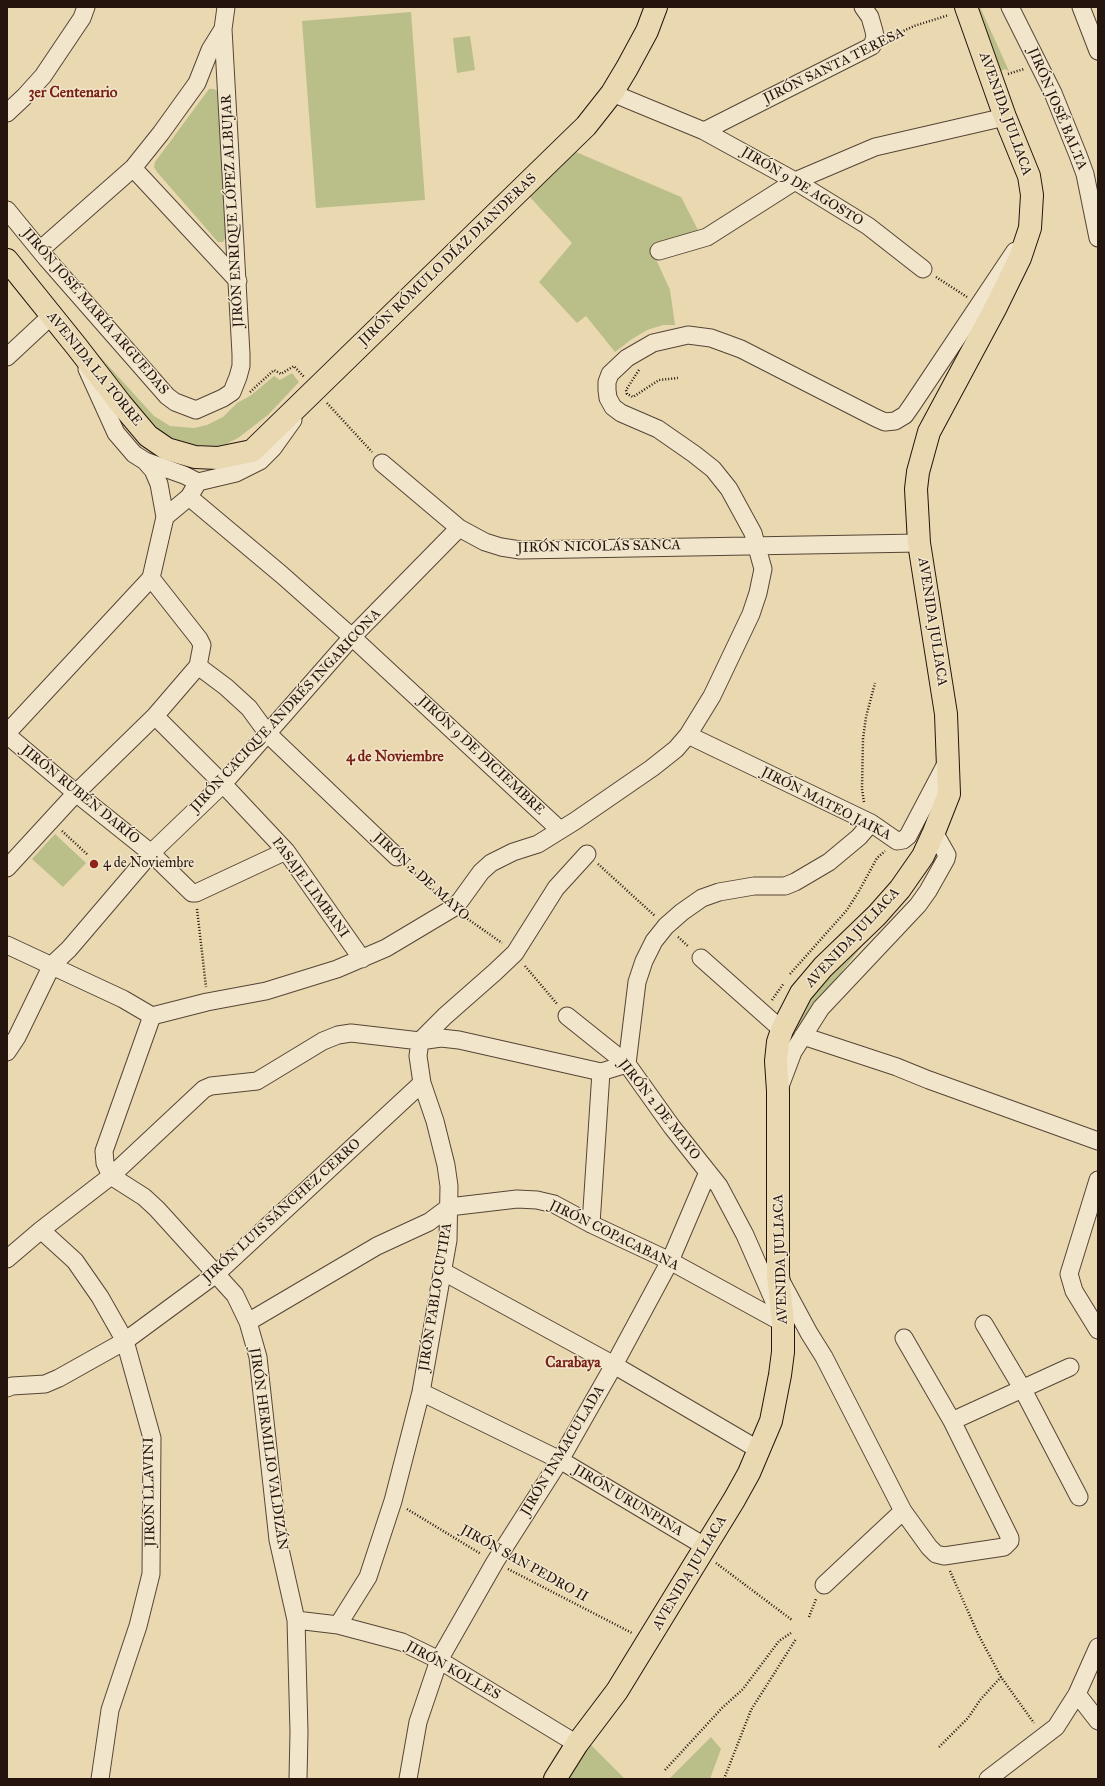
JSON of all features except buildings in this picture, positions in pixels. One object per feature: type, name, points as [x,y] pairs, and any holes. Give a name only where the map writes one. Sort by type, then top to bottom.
[{"type":"main road","name":"JIRÓN RÓMULO DÍAZ DIANDERAS","points":[[195,457],[218,458],[252,451],[310,388],[586,126],[612,93],[647,30],[656,7]]},
{"type":"main road","name":"AVENIDA JULIACA","points":[[555,1779],[577,1744],[617,1691],[708,1553],[749,1473],[771,1421],[779,1383],[783,1352],[783,1323],[778,1275],[778,1091],[776,1061],[778,1042],[782,1030],[801,993],[823,967],[900,889],[923,856],[949,794],[946,714],[919,542],[916,489],[921,455],[929,432],[1009,282],[1020,258],[1030,228],[1032,195],[1030,176],[1005,117],[967,8]]},
{"type":"main road","name":"AVENIDA LA TORRE","points":[[7,260],[148,436],[167,449],[195,457]]},
{"type":"street","points":[[7,113],[43,76],[82,18],[86,7]]},
{"type":"street","points":[[40,250],[132,168],[188,97],[197,83],[210,50],[223,29],[226,7]]},
{"type":"street","points":[[863,7],[870,17],[874,31],[875,37],[872,46]]},
{"type":"street","name":"JIRÓN JOSÉ BALTA","points":[[1010,7],[1048,81],[1078,155],[1085,174],[1098,238]]},
{"type":"street","points":[[1081,7],[1098,51]]},
{"type":"street","name":"JIRÓN ENRIQUE LÓPEZ ALBUJAR","points":[[223,29],[238,281],[241,366],[232,392]]},
{"type":"street","name":"JIRÓN SANTA TERESA","points":[[704,131],[872,46]]},
{"type":"street","name":"JIRÓN 9 DE AGOSTO","points":[[612,93],[704,131],[795,182],[868,226],[924,269]]},
{"type":"street","points":[[659,251],[707,237],[795,182],[875,147],[1005,117]]},
{"type":"street","points":[[132,168],[238,281]]},
{"type":"street","name":"JIRÓN JOSÉ MARÍA ARGUEDAS","points":[[7,210],[162,390],[175,402],[196,410],[224,398],[232,392]]},
{"type":"street","points":[[7,945],[123,999],[152,1016],[207,1002],[266,991],[362,959],[411,934],[453,908],[460,901],[481,872],[491,863],[513,852],[538,844],[652,768],[676,749],[688,735],[721,678],[751,614],[758,593],[763,569],[753,533],[729,489],[713,469],[658,429],[622,413],[613,407],[608,398],[607,382],[610,374],[616,367],[639,350],[653,343],[688,335],[711,338],[741,349],[876,418],[885,422],[896,421],[905,415],[912,405],[1030,228]]},
{"type":"street","points":[[7,357],[51,316]]},
{"type":"street","points":[[77,347],[116,433],[134,454],[145,461],[184,475],[198,482],[221,478],[236,473],[260,461],[287,430],[310,388]]},
{"type":"street","points":[[7,734],[151,578],[165,517],[159,484],[153,470],[145,461]]},
{"type":"street","name":"JIRÓN NICOLÁS SANCA","points":[[382,463],[459,528],[485,542],[501,547],[520,550],[755,544],[919,542]]},
{"type":"street","points":[[165,517],[189,497],[198,482]]},
{"type":"street","name":"JIRÓN 9 DE DICIEMBRE","points":[[189,497],[282,575],[352,637],[560,830]]},
{"type":"street","name":"JIRÓN CACIQUE ANDRÉS INGARICONA","points":[[7,1052],[17,1037],[52,965],[69,949],[152,853],[223,784],[352,637],[459,528]]},
{"type":"street","points":[[7,868],[76,793],[156,716],[198,666],[202,645],[199,639],[151,578]]},
{"type":"street","name":"JIRÓN 2 DE MAYO","points":[[198,666],[226,687],[249,708],[268,734],[397,857]]},
{"type":"street","name":"PASAJE LIMBANI","points":[[156,716],[286,851],[362,959]]},
{"type":"street","name":"JIRÓN RUBÉN DARÍO","points":[[7,734],[76,793],[152,853],[192,893],[196,893]]},
{"type":"street","name":"JIRÓN MATEO JAIKA","points":[[688,735],[871,824],[898,841],[908,836],[948,760]]},
{"type":"street","points":[[7,1259],[41,1230],[111,1176],[204,1089],[211,1086],[257,1081],[323,1041],[338,1035],[351,1033],[420,1041],[441,1038],[459,1040],[601,1072],[627,1064],[637,982],[644,961],[654,941],[666,926],[682,912],[702,898],[719,892],[754,886],[785,886],[795,882],[829,862],[859,837],[871,824]]},
{"type":"street","points":[[778,1091],[793,1052],[821,1008],[918,905],[928,891],[947,855],[934,832]]},
{"type":"street","points":[[196,893],[286,851]]},
{"type":"street","points":[[420,1041],[445,1016],[515,953],[556,888],[587,854]]},
{"type":"street","points":[[702,958],[782,1030]]},
{"type":"street","points":[[111,1176],[105,1163],[104,1151],[152,1016]]},
{"type":"street","name":"JIRÓN 2 DE MAYO","points":[[567,1016],[627,1064],[672,1127],[719,1186],[745,1235],[783,1323]]},
{"type":"street","points":[[803,1036],[891,1064],[1098,1141]]},
{"type":"street","name":"JIRÓN PABLO CUTIPA","points":[[338,1625],[368,1577],[393,1501],[421,1392],[448,1240],[449,1186],[446,1165],[435,1121],[422,1083],[418,1056],[420,1041]]},
{"type":"street","points":[[591,1224],[601,1072]]},
{"type":"street","name":"JIRÓN LUIS SÁNCHEZ CERRO","points":[[7,1388],[12,1386],[45,1384],[59,1378],[124,1341],[216,1274],[422,1083]]},
{"type":"street","name":"JIRÓN INMACULADA","points":[[408,1779],[418,1722],[439,1660],[495,1562],[560,1460],[614,1365],[670,1261],[708,1172]]},
{"type":"street","name":"JIRÓN HERMILIO VALDIZÁN","points":[[111,1176],[144,1197],[157,1209],[235,1295],[248,1322],[258,1357],[278,1540],[296,1620],[299,1732],[298,1779]]},
{"type":"street","points":[[1098,1180],[1069,1274],[1074,1291],[1098,1330]]},
{"type":"street","name":"JIRÓN COPACABANA","points":[[449,1207],[517,1199],[537,1200],[554,1204],[591,1224],[670,1261],[783,1323]]},
{"type":"street","points":[[248,1322],[378,1246],[429,1222],[449,1207]]},
{"type":"street","name":"JIRÓN LLAVINI","points":[[41,1230],[75,1261],[100,1297],[124,1341],[152,1438],[151,1574],[144,1603],[110,1710],[100,1779]]},
{"type":"street","points":[[442,1271],[614,1365],[759,1450]]},
{"type":"street","points":[[778,1275],[809,1334],[824,1357],[903,1511],[929,1546],[936,1554],[944,1556],[1004,1547],[1010,1542],[1010,1538],[952,1421],[904,1338]]},
{"type":"street","points":[[984,1324],[1022,1388],[1079,1497]]},
{"type":"street","points":[[952,1421],[1022,1388],[1070,1368]]},
{"type":"street","name":"JIRÓN URUNPINA","points":[[421,1392],[560,1460],[708,1553]]},
{"type":"street","points":[[824,1585],[903,1511]]},
{"type":"street","name":"JIRÓN KOLLES","points":[[296,1620],[338,1625],[402,1642],[439,1660],[577,1744]]},
{"type":"street","points":[[988,1779],[1056,1727],[1077,1694],[1098,1647]]},
{"type":"street","points":[[1077,1694],[1098,1721]]},
{"type":"path","name":"JIRÓN SANTA TERESA","points":[[872,46],[914,26],[967,8]]},
{"type":"path","points":[[924,269],[979,305]]},
{"type":"path","points":[[274,370],[281,374],[294,366],[310,388],[382,463]]},
{"type":"path","points":[[638,372],[626,390],[627,394],[633,397],[659,380],[678,378]]},
{"type":"path","points":[[871,824],[865,806],[862,789],[863,739],[866,716],[875,683]]},
{"type":"path","points":[[60,829],[88,855]]},
{"type":"path","points":[[860,891],[877,858],[898,841]]},
{"type":"path","points":[[587,854],[702,958]]},
{"type":"path","name":"JIRÓN 2 DE MAYO","points":[[397,857],[453,908],[515,953],[567,1016]]},
{"type":"path","points":[[196,893],[207,1002]]},
{"type":"path","name":"JIRÓN SAN PEDRO II","points":[[393,1501],[495,1562],[648,1642]]},
{"type":"path","points":[[708,1553],[722,1567],[792,1620]]},
{"type":"path","points":[[944,1556],[978,1634],[1001,1677],[1043,1737]]},
{"type":"path","points":[[665,1770],[713,1718],[743,1689],[779,1641],[791,1633]]},
{"type":"path","points":[[724,1779],[751,1710],[796,1639]]},
{"type":"path","points":[[938,1747],[968,1718],[980,1700],[1001,1677]]},
{"type":"green space","points":[[962,7],[980,7],[1009,71],[1004,69],[996,75]]},
{"type":"green space","points":[[411,12],[425,200],[316,208],[302,21]]},
{"type":"green space","points":[[470,36],[475,70],[457,73],[453,38]]},
{"type":"green space","points":[[209,89],[214,89],[217,91],[226,237],[223,242],[218,242],[154,167],[155,162]]},
{"type":"green space","points":[[576,152],[681,197],[698,230],[650,246],[670,290],[675,325],[663,325],[647,330],[615,352],[586,316],[577,323],[539,282],[572,243],[529,196]]},
{"type":"green space","points":[[53,305],[154,416],[170,426],[194,428],[207,425],[223,417],[237,403],[250,396],[274,376],[280,380],[292,373],[299,382],[268,415],[238,438],[226,444],[214,447],[183,445],[153,431]]},
{"type":"green space","points":[[55,834],[86,863],[63,887],[32,859]]},
{"type":"green space","points":[[880,923],[818,1002],[787,1052],[793,1011]]},
{"type":"green space","points":[[711,1737],[721,1749],[710,1779],[669,1779]]},
{"type":"green space","points":[[585,1739],[625,1779],[558,1779]]},
{"type":"place","name":"4 de Noviembre","points":[[94,864]]},
{"type":"district","name":"3er Centenario","points":[[73,93]]},
{"type":"district","name":"4 de Noviembre","points":[[395,757]]},
{"type":"district","name":"Carabaya","points":[[573,1363]]}]
